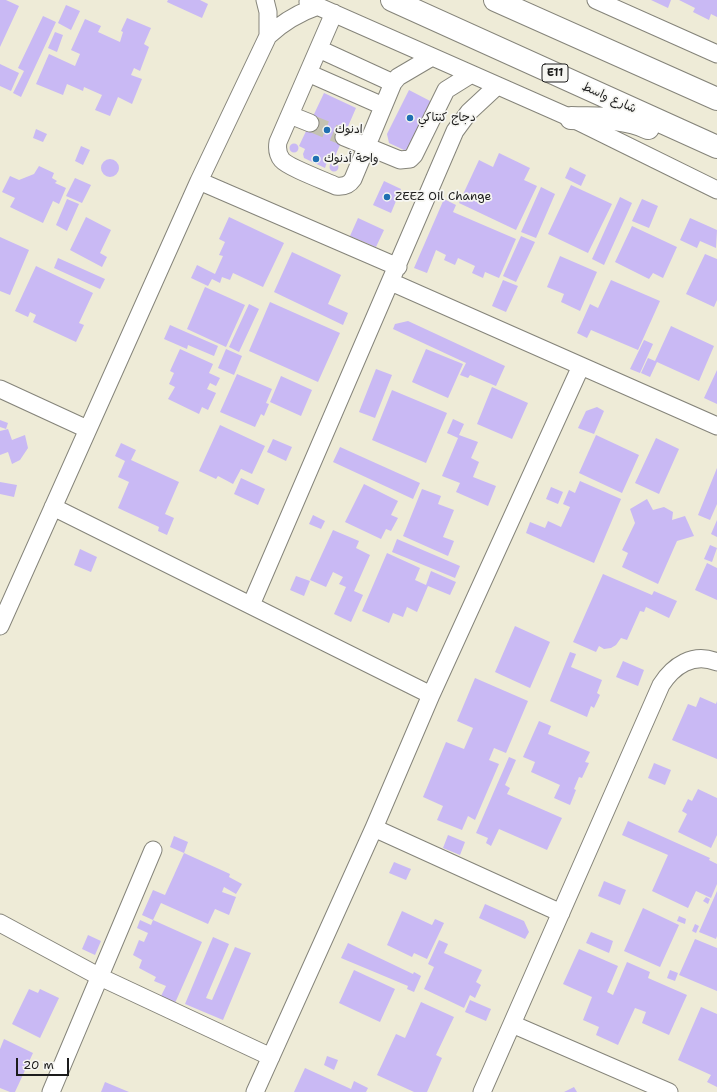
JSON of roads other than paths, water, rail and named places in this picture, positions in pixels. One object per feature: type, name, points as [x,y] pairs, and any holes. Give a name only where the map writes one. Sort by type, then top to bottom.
[{"type":"highway","name":"شارع واسط","points":[[392,0],[717,146]]},
{"type":"highway","points":[[495,0],[717,99]]},
{"type":"highway","points":[[570,118],[607,118],[629,120],[717,160]]},
{"type":"street","points":[[265,0],[268,18],[268,36]]},
{"type":"street","points":[[596,0],[717,54]]},
{"type":"street","points":[[0,626],[199,181],[268,36],[281,24],[296,15],[311,3],[470,75],[570,118],[717,190]]},
{"type":"street","points":[[334,13],[278,142],[277,148],[281,159],[286,163],[336,186],[346,185],[354,179],[393,83],[398,77],[432,57]]},
{"type":"street","points":[[319,49],[393,83]]},
{"type":"street","points":[[308,73],[383,106]]},
{"type":"street","points":[[344,137],[400,160],[410,159],[414,155],[446,90],[470,75]]},
{"type":"street","points":[[251,605],[456,131],[469,112],[497,86]]},
{"type":"street","points":[[290,115],[310,123]]},
{"type":"street","points":[[199,181],[394,274],[581,366],[717,426]]},
{"type":"street","points":[[255,1092],[374,828],[431,694],[581,366]]},
{"type":"street","points":[[0,389],[87,430]]},
{"type":"street","points":[[53,507],[431,694]]},
{"type":"street","points":[[482,1092],[661,685],[668,674],[678,666],[689,661],[701,659],[717,662]]},
{"type":"street","points":[[374,828],[560,913]]},
{"type":"street","points":[[51,1092],[153,850]]},
{"type":"street","points":[[0,923],[100,977],[271,1057]]},
{"type":"street","points":[[512,1024],[669,1092]]},
{"type":"tunnel","points":[[310,123],[344,137]]},
{"type":"place","name":"دجاج كنتاكي","points":[[410,118]]},
{"type":"place","name":"ادنوك","points":[[327,130]]},
{"type":"place","name":"واحة أدنوك","points":[[316,159]]},
{"type":"place","name":"ZEEZ Oil Change","points":[[387,197]]}]
